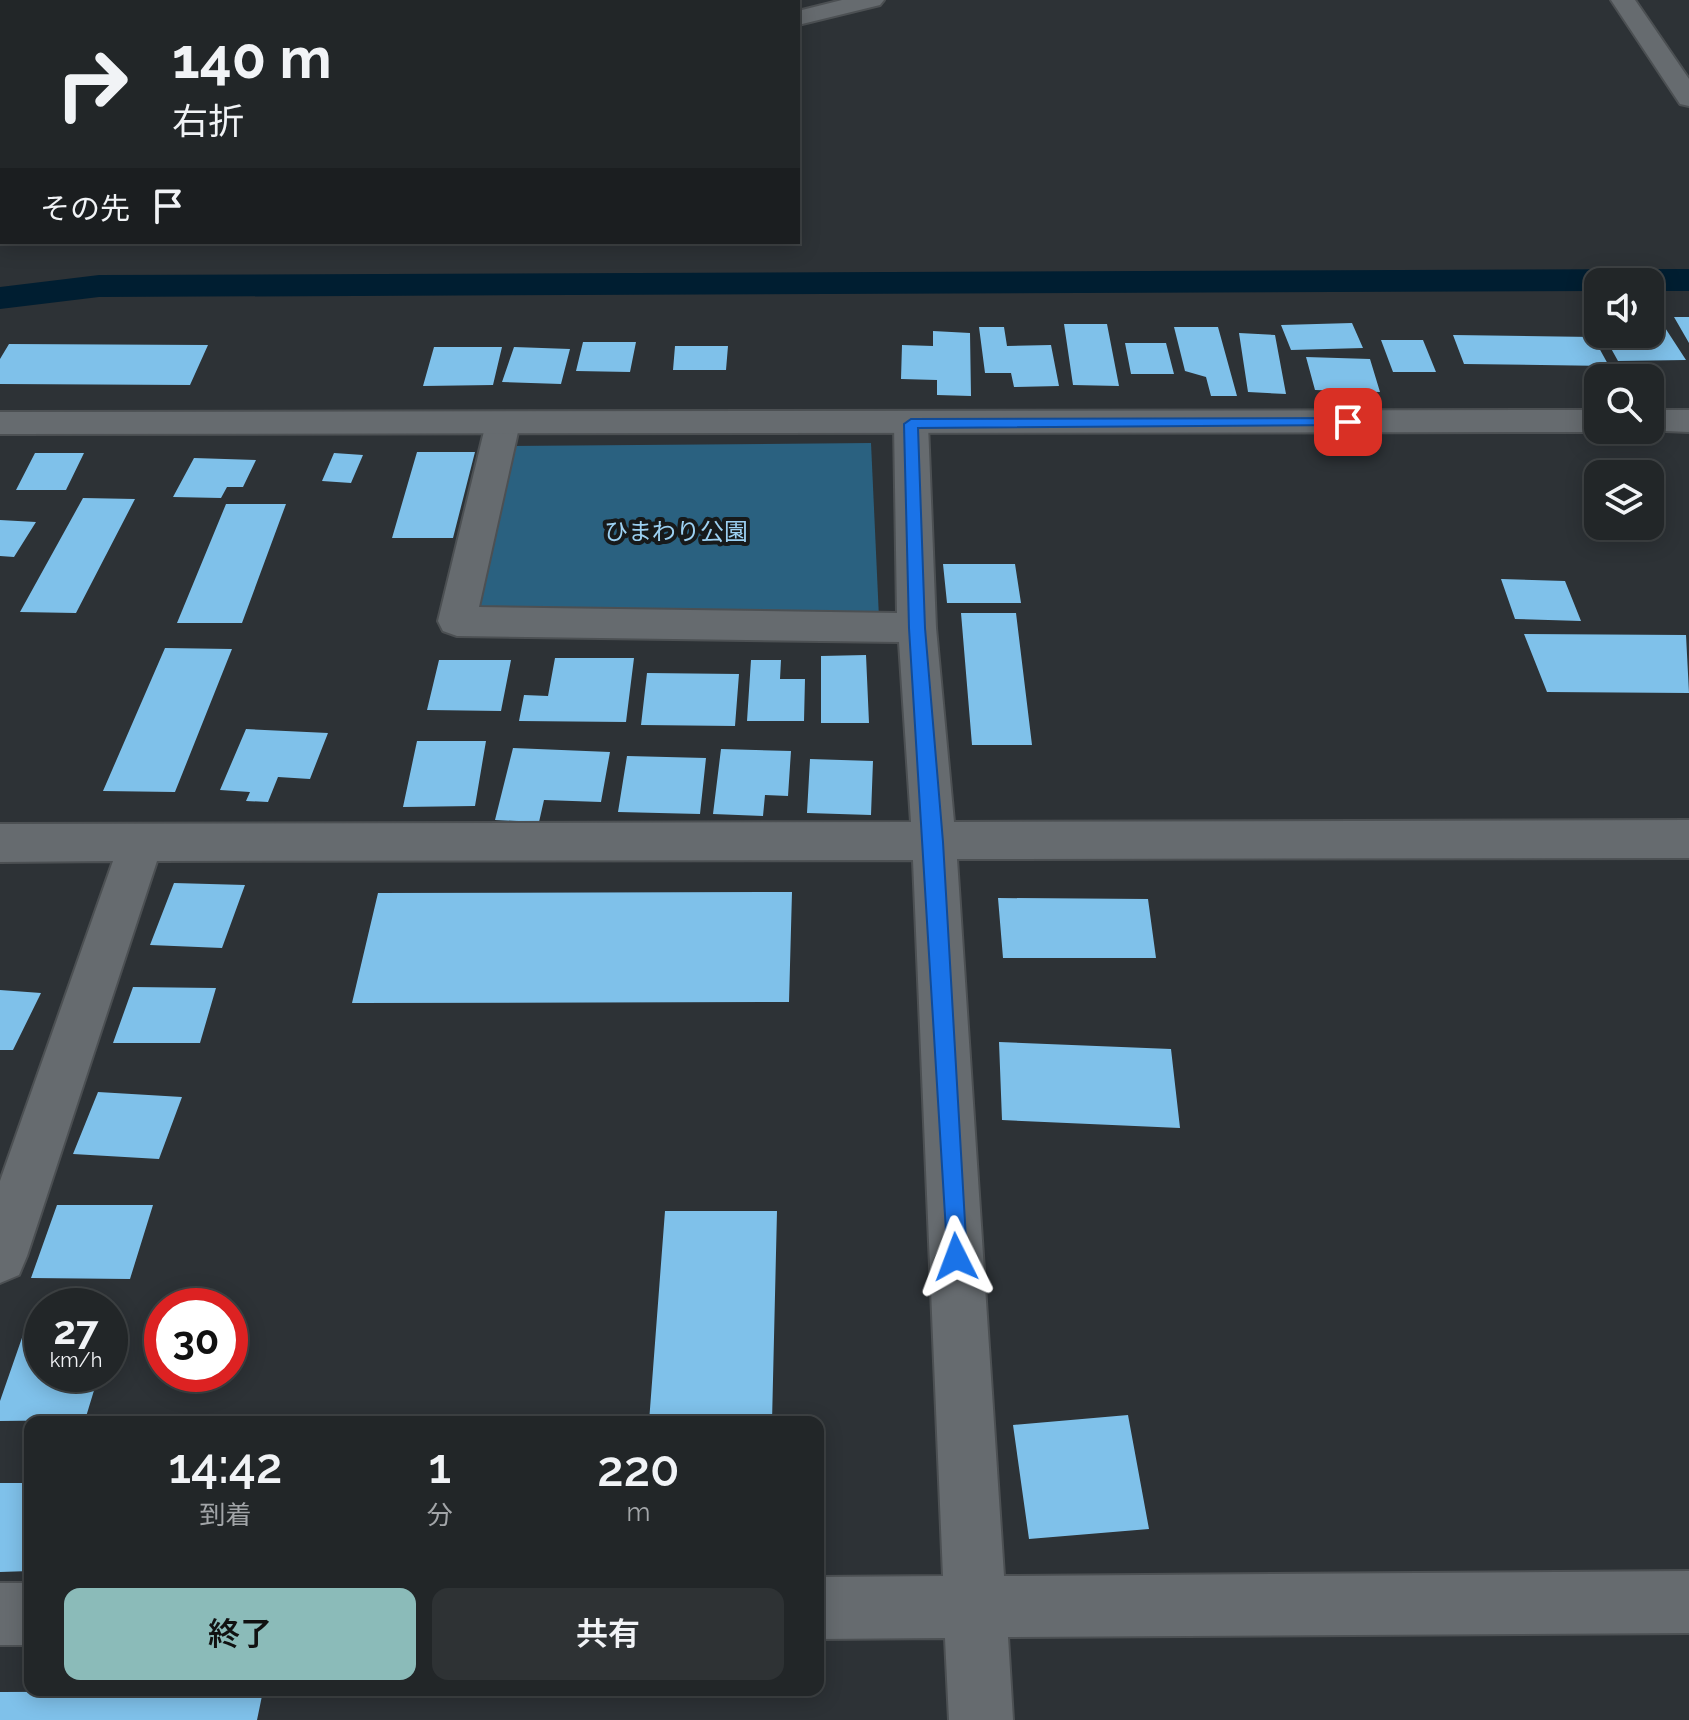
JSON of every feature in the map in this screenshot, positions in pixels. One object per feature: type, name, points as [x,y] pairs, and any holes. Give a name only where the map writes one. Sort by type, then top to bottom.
[{"type":"street","points":[[800,18],[872,0]]},
{"type":"street","points":[[1623,0],[1687,91]]},
{"type":"street","points":[[0,423],[1584,421]]},
{"type":"street","points":[[1664,421],[1689,421]]},
{"type":"street","points":[[503,423],[457,621],[917,628]]},
{"type":"street","points":[[911,424],[917,628],[934,842],[981,1720]]},
{"type":"street","points":[[0,843],[1689,839]]},
{"type":"street","points":[[0,1256],[141,843]]},
{"type":"street","points":[[824,1608],[1689,1602]]},
{"type":"street","points":[[0,1614],[24,1614]]},
{"type":"green space","name":"ひまわり公園","points":[[871,443],[879,618],[473,622],[509,446]]},
{"type":"building","points":[[1674,317],[1689,317],[1689,343]]},
{"type":"building","points":[[1352,323],[1363,348],[1291,350],[1281,325]]},
{"type":"building","points":[[1064,324],[1107,324],[1119,386],[1073,385]]},
{"type":"building","points":[[1664,326],[1686,360],[1618,361],[1611,348],[1664,348]]},
{"type":"building","points":[[979,327],[1004,327],[1007,346],[1051,345],[1059,386],[1014,387],[1011,373],[985,373]]},
{"type":"building","points":[[1174,327],[1218,327],[1237,396],[1211,396],[1206,377],[1185,371]]},
{"type":"building","points":[[933,331],[970,333],[971,396],[937,395],[937,380],[901,379],[902,345],[933,346]]},
{"type":"building","points":[[1239,333],[1275,335],[1286,394],[1248,392]]},
{"type":"building","points":[[1453,335],[1584,337],[1584,348],[1599,348],[1608,364],[1584,366],[1464,364]]},
{"type":"building","points":[[1381,340],[1423,340],[1436,372],[1393,372]]},
{"type":"building","points":[[583,342],[636,342],[630,372],[576,371]]},
{"type":"building","points":[[1125,343],[1166,343],[1174,374],[1131,374]]},
{"type":"building","points":[[9,344],[208,345],[190,385],[0,384],[0,359]]},
{"type":"building","points":[[675,346],[728,346],[726,370],[673,370]]},
{"type":"building","points":[[434,347],[502,347],[493,385],[423,386]]},
{"type":"building","points":[[514,347],[570,349],[561,384],[502,382]]},
{"type":"building","points":[[1306,357],[1370,359],[1380,392],[1315,390]]},
{"type":"building","points":[[417,452],[475,452],[453,538],[392,538]]},
{"type":"building","points":[[35,453],[84,453],[66,490],[16,490]]},
{"type":"building","points":[[334,453],[363,455],[351,483],[322,481]]},
{"type":"building","points":[[194,458],[256,460],[243,487],[227,487],[221,498],[173,497]]},
{"type":"building","points":[[83,498],[135,499],[76,613],[20,612]]},
{"type":"building","points":[[226,504],[286,504],[242,623],[177,623]]},
{"type":"building","points":[[0,520],[36,522],[14,557],[0,556]]},
{"type":"building","points":[[943,564],[1015,564],[1021,603],[947,603]]},
{"type":"building","points":[[1501,579],[1565,581],[1581,621],[1515,619]]},
{"type":"building","points":[[961,613],[1016,613],[1032,745],[972,745]]},
{"type":"building","points":[[1524,634],[1686,635],[1689,693],[1547,692]]},
{"type":"building","points":[[165,648],[232,649],[175,792],[103,791]]},
{"type":"building","points":[[866,655],[869,723],[821,723],[821,656]]},
{"type":"building","points":[[555,658],[634,658],[626,722],[519,721],[524,695],[548,696]]},
{"type":"building","points":[[439,660],[511,660],[501,711],[427,710]]},
{"type":"building","points":[[751,660],[781,660],[780,679],[805,679],[804,721],[747,721]]},
{"type":"building","points":[[647,673],[739,674],[735,726],[641,725]]},
{"type":"building","points":[[246,729],[328,733],[310,779],[278,777],[268,802],[246,801],[250,792],[220,790]]},
{"type":"building","points":[[417,741],[486,741],[475,806],[403,807]]},
{"type":"building","points":[[513,748],[610,752],[601,802],[544,800],[539,822],[495,820]]},
{"type":"building","points":[[721,749],[791,751],[788,796],[765,795],[763,816],[713,814]]},
{"type":"building","points":[[627,756],[706,758],[700,814],[618,812]]},
{"type":"building","points":[[810,759],[873,761],[871,815],[807,813]]},
{"type":"building","points":[[174,883],[245,885],[222,948],[150,945]]},
{"type":"building","points":[[792,892],[789,1002],[352,1003],[378,893]]},
{"type":"building","points":[[998,898],[1148,899],[1156,958],[1003,958]]},
{"type":"building","points":[[133,987],[216,988],[200,1043],[113,1043]]},
{"type":"building","points":[[0,990],[41,993],[13,1050],[0,1050]]},
{"type":"building","points":[[999,1042],[1171,1049],[1180,1128],[1002,1120]]},
{"type":"building","points":[[98,1092],[182,1097],[159,1159],[73,1154]]},
{"type":"building","points":[[57,1205],[153,1205],[130,1279],[31,1278]]},
{"type":"building","points":[[665,1211],[777,1211],[772,1416],[649,1416]]},
{"type":"building","points":[[24,1332],[24,1392],[94,1392],[86,1416],[24,1416],[24,1421],[0,1421],[0,1401]]},
{"type":"building","points":[[1128,1415],[1149,1529],[1029,1539],[1013,1425]]},
{"type":"building","points":[[0,1483],[24,1483],[24,1571],[0,1572]]},
{"type":"building","points":[[0,1692],[24,1692],[24,1696],[262,1696],[257,1720],[0,1720]]},
{"type":"waterway","points":[[0,298],[99,286],[1689,280]]},
{"type":"route","points":[[956,1257],[934,842],[917,628],[911,424],[1348,422]]}]
